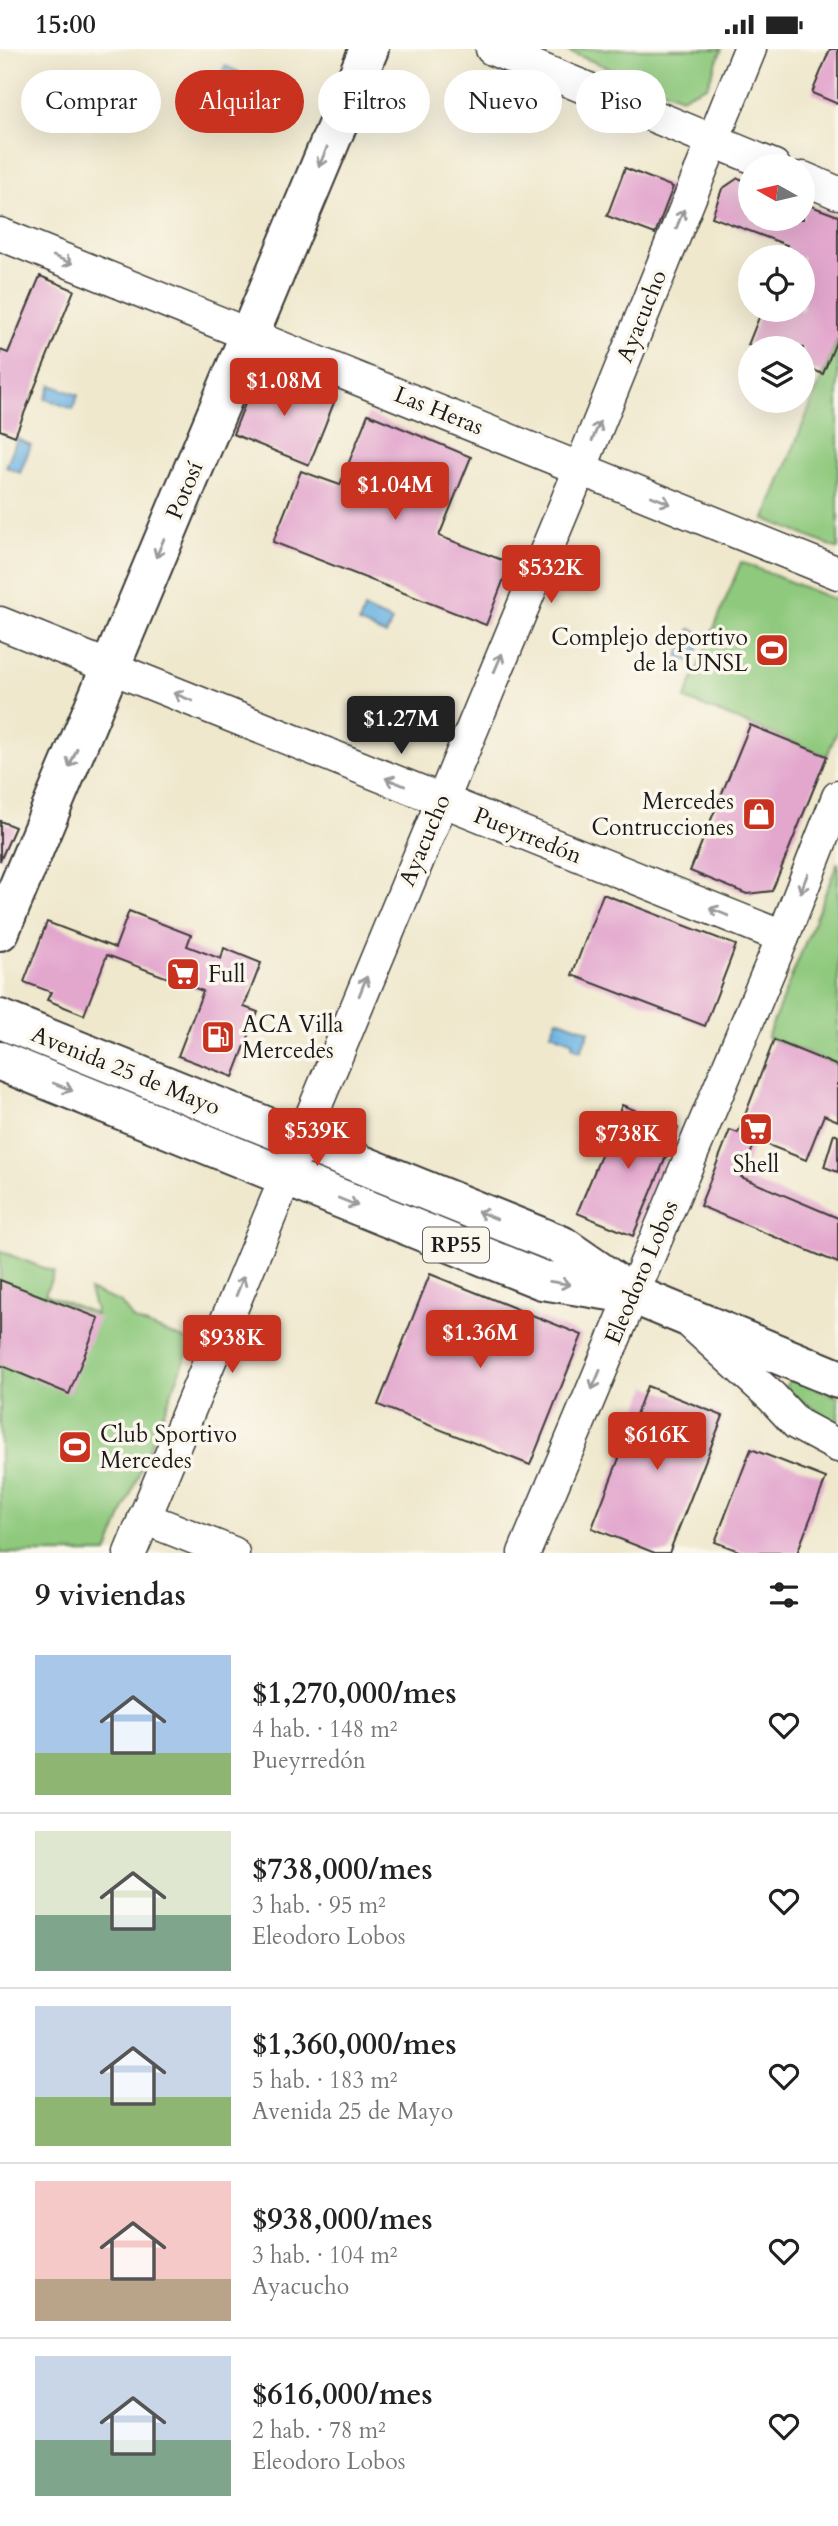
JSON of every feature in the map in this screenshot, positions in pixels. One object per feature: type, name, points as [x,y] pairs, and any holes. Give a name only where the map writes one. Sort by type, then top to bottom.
[{"type":"main road","name":"Potosí","points":[[0,931],[369,49]]},
{"type":"main road","name":"Avenida 25 de Mayo","points":[[0,1019],[561,1245],[632,1294],[838,1379]]},
{"type":"main road","name":"Avenida 25 de Mayo","points":[[0,1062],[541,1280],[632,1294]]},
{"type":"street","points":[[492,49],[744,154]]},
{"type":"street","name":"Ayacucho","points":[[130,1553],[440,800],[581,467],[750,49]]},
{"type":"street","points":[[816,184],[838,193]]},
{"type":"street","name":"Las Heras","points":[[0,234],[838,573]]},
{"type":"street","name":"Pueyrredón","points":[[0,623],[783,937]]},
{"type":"street","name":"Eleodoro Lobos","points":[[524,1553],[783,937],[838,797]]},
{"type":"street","points":[[682,1315],[772,1397],[797,1424],[838,1446]]},
{"type":"street","points":[[144,1518],[233,1553]]},
{"type":"green space","points":[[562,49],[722,49],[707,86],[681,97],[666,91],[666,70],[614,70]]},
{"type":"green space","points":[[838,337],[838,549],[765,519],[808,413],[815,413],[815,394]]},
{"type":"green space","name":"Complejo deportivo de la UNSL","points":[[741,562],[838,601],[838,729],[827,756],[685,699]]},
{"type":"green space","points":[[838,862],[838,1066],[767,1037]]},
{"type":"green space","name":"Club Sportivo Mercedes","points":[[0,1251],[54,1272],[45,1294],[96,1314],[89,1290],[120,1302],[134,1320],[192,1342],[107,1553],[0,1553]]},
{"type":"green space","points":[[791,1379],[838,1397],[838,1425],[784,1388]]},
{"type":"water","points":[[51,385],[78,395],[73,409],[45,399]]},
{"type":"water","points":[[17,439],[31,445],[20,473],[6,467]]},
{"type":"water","points":[[364,609],[392,621],[386,635],[359,623]]},
{"type":"water","points":[[690,629],[704,634],[693,662],[678,656]]},
{"type":"water","points":[[557,1019],[589,1031],[581,1051],[572,1047],[573,1042],[551,1033]]},
{"type":"building","points":[[830,49],[838,49],[838,104],[812,93]]},
{"type":"building","points":[[625,168],[673,187],[655,234],[607,216]]},
{"type":"building","points":[[738,178],[738,227],[712,217],[722,189]]},
{"type":"building","points":[[816,208],[838,216],[838,337],[823,374],[815,371],[815,336],[752,336],[757,322],[815,322],[815,245],[787,245],[750,231],[816,231]]},
{"type":"building","points":[[40,276],[74,290],[15,436],[0,430],[0,350],[8,353]]},
{"type":"building","points":[[271,374],[335,400],[309,465],[233,434],[255,379]]},
{"type":"building","points":[[368,414],[471,457],[439,536],[510,563],[486,625],[273,542],[301,471],[340,485]]},
{"type":"building","name":"Mercedes Contrucciones","points":[[750,725],[827,756],[772,891],[747,894],[690,871]]},
{"type":"building","points":[[0,821],[15,827],[0,861]]},
{"type":"building","name":"Mercedes Contrucciones","points":[[603,894],[736,945],[705,1026],[572,975]]},
{"type":"building","points":[[129,911],[191,935],[187,946],[221,959],[224,948],[261,963],[244,1007],[258,1012],[233,1077],[178,1056],[203,991],[107,955],[84,1015],[47,1000],[51,992],[24,982],[47,922],[115,948]]},
{"type":"building","points":[[774,1040],[838,1066],[838,1121],[824,1115],[806,1160],[756,1140],[741,1177],[838,1218],[838,1263],[700,1206],[730,1130],[738,1133]]},
{"type":"building","points":[[622,1105],[678,1128],[633,1236],[577,1213]]},
{"type":"building","points":[[834,1134],[838,1136],[838,1172],[824,1167]]},
{"type":"building","points":[[430,1274],[582,1335],[530,1465],[378,1405]]},
{"type":"building","points":[[0,1280],[99,1318],[69,1394],[0,1365]]},
{"type":"building","points":[[647,1386],[723,1416],[669,1553],[655,1553],[592,1528]]},
{"type":"building","points":[[751,1449],[826,1478],[797,1553],[744,1553],[715,1542]]},
{"type":"place","name":"Complejo deportivo de la UNSL","points":[[772,650]]},
{"type":"place","name":"Mercedes Contrucciones","points":[[759,814]]},
{"type":"place","name":"Full","points":[[183,974]]},
{"type":"place","name":"ACA Villa Mercedes","points":[[218,1037]]},
{"type":"place","name":"Shell","points":[[756,1129]]},
{"type":"place","name":"Club Sportivo Mercedes","points":[[75,1447]]}]
